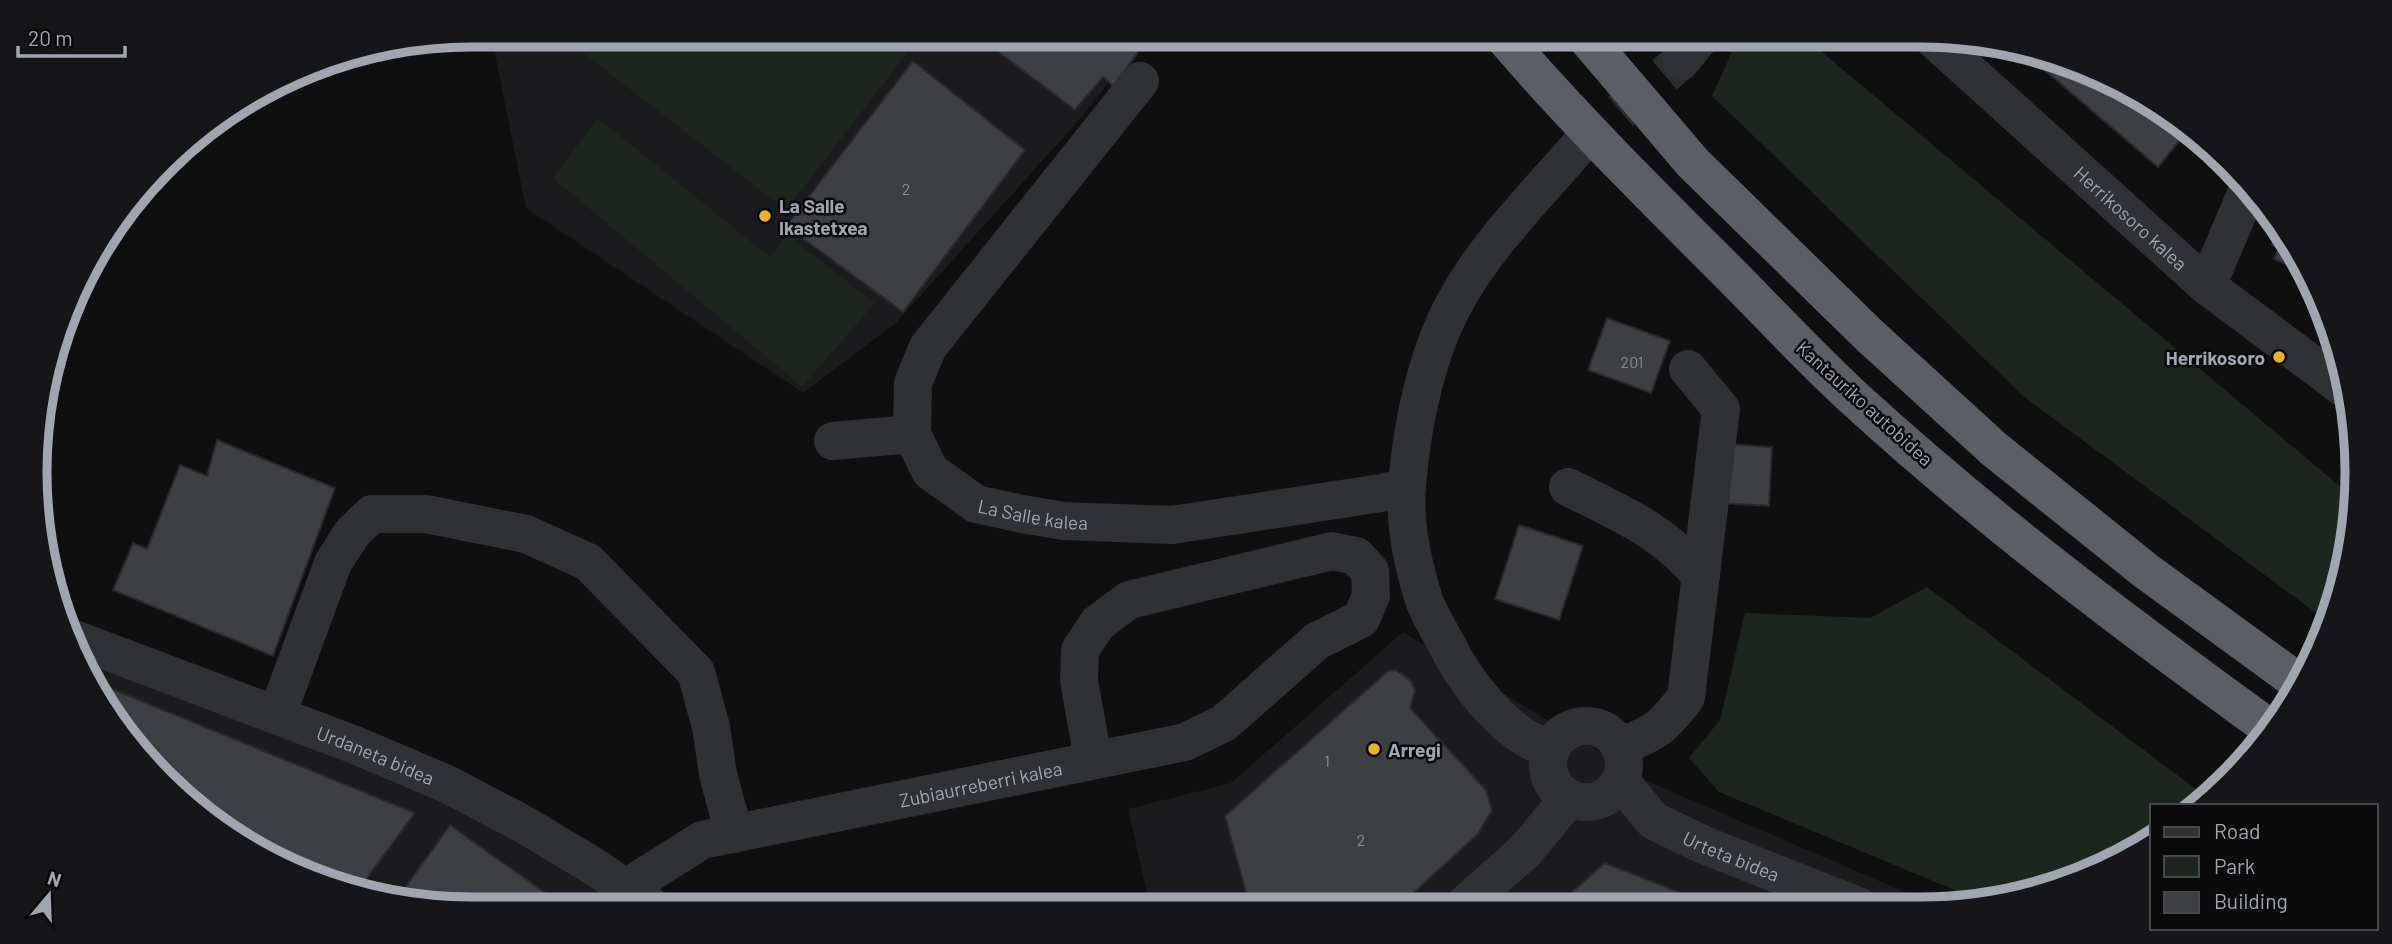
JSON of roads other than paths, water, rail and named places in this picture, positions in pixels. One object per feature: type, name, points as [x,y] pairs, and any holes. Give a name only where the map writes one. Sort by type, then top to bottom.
[{"type":"highway","name":"Kantauriko autobidea","points":[[1512,47],[1682,226],[1854,398],[1979,505],[2134,630],[2263,723]]},
{"type":"highway","points":[[1594,47],[1693,163],[1870,336],[1994,449],[2146,571],[2292,677]]},
{"type":"street","name":"Herrikosoro kalea","points":[[1943,48],[2207,286],[2335,381]]},
{"type":"street","name":"La Salle kalea","points":[[1140,81],[928,347],[913,383],[912,434],[930,471],[976,503],[1064,521],[1172,525],[1407,487]]},
{"type":"street","points":[[1552,746],[1533,742],[1518,731],[1484,702],[1458,668],[1425,601],[1410,540],[1407,487],[1420,403],[1436,341],[1457,297],[1484,257],[1577,148]]},
{"type":"street","points":[[2207,286],[2244,198]]},
{"type":"street","points":[[1621,764],[1613,735],[1598,727],[1582,725],[1571,728],[1556,739],[1548,760],[1549,774],[1558,790],[1569,798],[1583,803],[1606,797],[1621,764],[1663,725],[1686,697],[1721,409],[1688,369]]},
{"type":"street","points":[[833,441],[912,434]]},
{"type":"street","points":[[1568,487],[1651,529],[1687,559],[1701,576]]},
{"type":"street","points":[[277,715],[333,563],[352,533],[372,514],[426,514],[526,534],[588,562],[696,672],[734,834]]},
{"type":"street","name":"Zubiaurreberri kalea","points":[[641,897],[702,840],[1185,742],[1224,723],[1317,641],[1362,620],[1371,596],[1370,571],[1356,556],[1332,551],[1129,600],[1098,623],[1080,650],[1079,681],[1093,759]]},
{"type":"street","name":"Urdaneta bidea","points":[[83,642],[277,715],[447,785],[525,825],[638,897]]},
{"type":"street","name":"Urteta bidea","points":[[1621,764],[1654,821],[1704,845],[1837,897]]},
{"type":"street","points":[[1472,897],[1525,851],[1569,798]]},
{"type":"tunnel","points":[[1577,148],[1681,61]]},
{"type":"place","name":"La Salle Ikastetxea","points":[[765,216]]},
{"type":"place","name":"Herrikosoro","points":[[2279,357]]},
{"type":"place","name":"Arregi","points":[[1374,749]]}]
